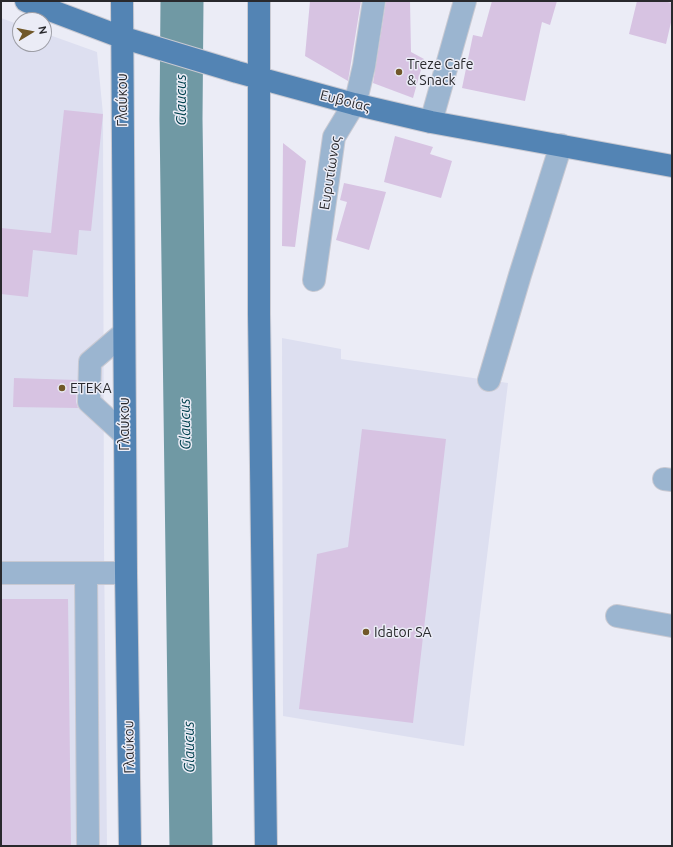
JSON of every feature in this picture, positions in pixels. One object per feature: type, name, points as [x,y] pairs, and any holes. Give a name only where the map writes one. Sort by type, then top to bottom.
[{"type":"main road","name":"Ευβοίας","points":[[26,1],[131,40],[237,72],[354,104],[431,122],[672,166]]},
{"type":"main road","name":"Γλαύκου","points":[[122,1],[131,40],[124,333],[130,846]]},
{"type":"main road","points":[[259,1],[259,314],[266,846]]},
{"type":"street","name":"Ευρυτίωνος","points":[[314,280],[334,137],[354,104],[364,66],[374,1]]},
{"type":"street","points":[[431,122],[465,1]]},
{"type":"street","points":[[489,380],[561,145]]},
{"type":"street","points":[[124,333],[90,362],[89,402],[124,435]]},
{"type":"street","points":[[1,573],[126,573]]},
{"type":"street","points":[[86,573],[88,846]]},
{"type":"street","points":[[617,616],[672,626]]},
{"type":"shaded area","points":[[1,18],[12,22],[12,52],[52,52],[52,36],[97,52],[103,114],[104,546],[107,846],[1,846]]},
{"type":"shaded area","points":[[282,338],[341,349],[341,359],[508,383],[464,746],[283,716]]},
{"type":"building","points":[[310,1],[361,1],[348,81],[305,56]]},
{"type":"building","points":[[386,1],[410,1],[411,52],[424,59],[413,98],[373,83]]},
{"type":"building","points":[[492,1],[557,1],[550,25],[542,22],[525,101],[462,88],[473,35],[482,37]]},
{"type":"building","points":[[637,1],[663,1],[672,3],[672,18],[666,44],[629,34]]},
{"type":"building","points":[[64,110],[103,114],[91,231],[79,230],[77,255],[33,250],[28,297],[1,294],[1,228],[51,233]]},
{"type":"building","points":[[395,136],[433,147],[430,154],[452,161],[441,198],[384,182]]},
{"type":"building","points":[[283,143],[306,161],[295,247],[282,246]]},
{"type":"building","points":[[344,183],[386,192],[369,250],[336,240],[347,202],[340,200]]},
{"type":"building","points":[[14,378],[77,380],[76,402],[78,408],[13,407]]},
{"type":"building","name":"Idator SA","points":[[362,429],[446,439],[413,723],[299,709],[317,554],[348,547]]},
{"type":"building","points":[[1,599],[68,599],[71,846],[1,846]]},
{"type":"waterway","name":"Glaucus","points":[[182,1],[181,119],[191,846]]},
{"type":"place","name":"Treze Cafe & Snack","points":[[399,72]]},
{"type":"place","name":"ΕΤΕΚΑ","points":[[62,388]]},
{"type":"place","name":"Idator SA","points":[[366,632]]}]
